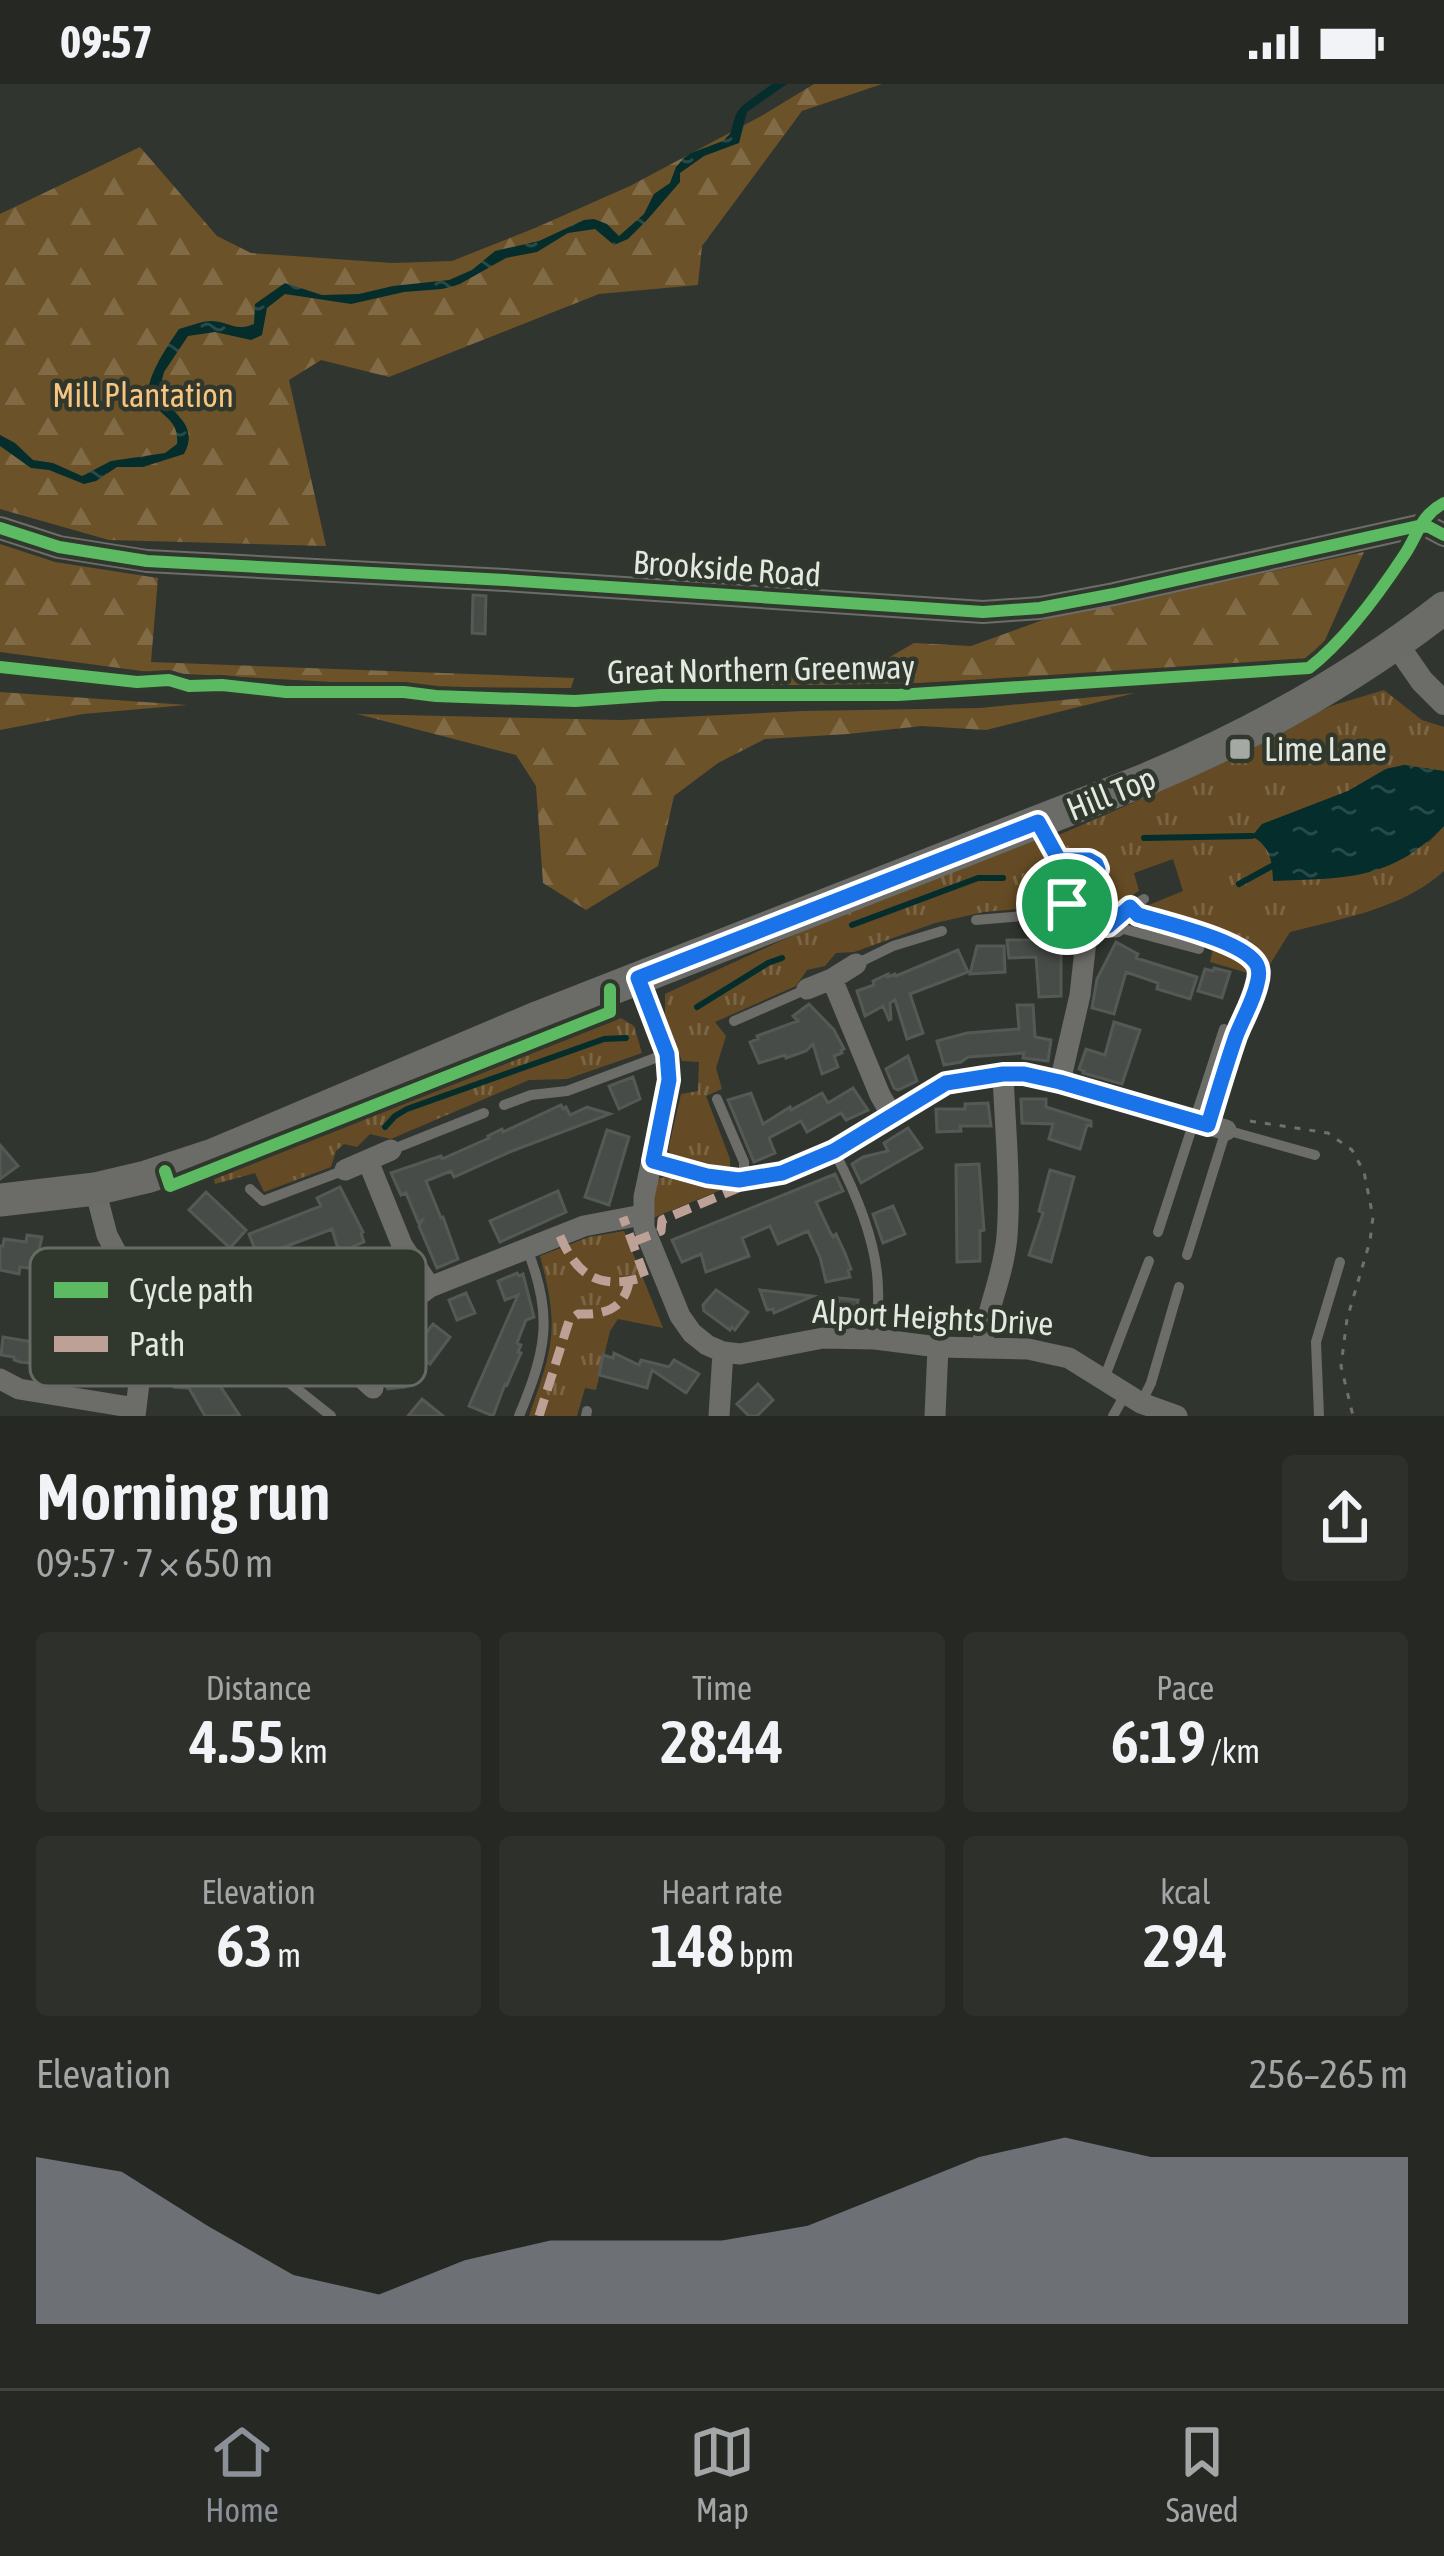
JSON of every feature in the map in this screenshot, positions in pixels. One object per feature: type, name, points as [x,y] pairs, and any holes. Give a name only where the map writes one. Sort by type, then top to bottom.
[{"type":"main road","name":"Hill Top","points":[[0,1200],[95,1189],[213,1155],[638,978],[1038,822],[1246,734],[1397,645],[1444,608]]},
{"type":"street","name":"Brookside Road","points":[[0,528],[59,547],[147,561],[983,612],[1095,598],[1418,526],[1444,535]]},
{"type":"street","points":[[1397,645],[1444,703]]},
{"type":"street","points":[[1060,1082],[1080,995],[1104,926],[1063,920]]},
{"type":"street","points":[[807,988],[832,980],[856,964]]},
{"type":"street","points":[[638,978],[667,1054],[669,1080],[642,1215],[680,1316],[692,1333],[723,1352],[719,1416]]},
{"type":"street","points":[[832,980],[891,1114]]},
{"type":"street","points":[[982,1348],[1007,1233],[1003,1074]]},
{"type":"street","points":[[653,1161],[707,1176],[745,1179],[782,1173],[834,1151],[946,1083],[1003,1074],[1060,1082],[1226,1130]]},
{"type":"street","points":[[345,1170],[391,1150]]},
{"type":"street","points":[[368,1162],[404,1248]]},
{"type":"street","points":[[95,1189],[114,1248]]},
{"type":"street","points":[[426,1290],[584,1226],[642,1215]]},
{"type":"street","points":[[426,1279],[430,1287]]},
{"type":"street","name":"Alport Heights Drive","points":[[723,1352],[740,1354],[823,1338],[1028,1349],[1069,1358],[1133,1398],[1177,1416]]},
{"type":"street","points":[[935,1416],[938,1346]]},
{"type":"street","points":[[0,1378],[19,1389],[135,1412]]},
{"type":"lane","points":[[1104,926],[1144,899]]},
{"type":"lane","points":[[976,920],[1046,914],[1063,920]]},
{"type":"lane","points":[[1104,926],[1198,949]]},
{"type":"lane","points":[[856,964],[941,931]]},
{"type":"lane","points":[[734,1021],[807,988]]},
{"type":"lane","points":[[1158,1232],[1224,1029]]},
{"type":"lane","points":[[504,1105],[531,1095],[567,1091],[667,1054]]},
{"type":"lane","points":[[718,1099],[744,1162],[745,1179]]},
{"type":"lane","points":[[391,1150],[484,1113]]},
{"type":"lane","points":[[1187,1255],[1226,1130],[1315,1155]]},
{"type":"lane","points":[[834,1151],[872,1248],[879,1288],[875,1340]]},
{"type":"lane","points":[[250,1190],[262,1201],[345,1170]]},
{"type":"lane","points":[[519,1416],[543,1349],[542,1296],[527,1249]]},
{"type":"lane","points":[[1104,1379],[1148,1261]]},
{"type":"lane","points":[[1319,1416],[1316,1342],[1340,1262]]},
{"type":"lane","points":[[1113,1416],[1151,1383],[1179,1287]]},
{"type":"lane","points":[[50,1394],[51,1386]]},
{"type":"lane","points":[[293,1386],[331,1416]]},
{"type":"path","points":[[1038,822],[1059,860],[1089,860],[1098,869],[1066,893],[1063,920]]},
{"type":"path","points":[[1130,907],[1138,915],[1213,937],[1256,963],[1257,986],[1238,1030]]},
{"type":"path","points":[[1226,1130],[1254,1120],[1328,1133],[1352,1150],[1364,1172],[1373,1217],[1347,1319],[1341,1366],[1353,1416]]},
{"type":"green space","name":"Mill Plantation","points":[[814,84],[882,84],[802,111],[702,246],[698,285],[599,294],[389,377],[321,360],[289,380],[326,546],[109,540],[0,509],[0,214],[140,147],[217,236],[251,253],[392,263],[452,261],[630,186]]},
{"type":"green space","points":[[0,544],[55,562],[158,578],[151,662],[574,678],[571,688],[424,687],[149,672],[0,652]]},
{"type":"green space","points":[[1364,552],[1322,647],[1300,662],[918,683],[766,686],[767,671],[862,673],[914,643],[971,646],[1048,618]]},
{"type":"green space","points":[[1384,690],[1422,720],[1444,727],[1444,771],[1404,765],[1386,769],[1348,791],[1263,824],[1253,837],[1271,856],[1429,842],[1444,826],[1444,871],[1410,895],[1290,932],[1262,977],[1210,962],[1214,944],[1121,922],[1183,891],[1173,859],[1134,873],[1139,891],[1110,909],[1041,907],[984,912],[935,923],[854,952],[836,953],[825,966],[807,970],[796,986],[715,1022],[726,1036],[716,1068],[722,1089],[706,1096],[730,1159],[730,1171],[674,1158],[668,1150],[681,1094],[698,1091],[699,1062],[682,1061],[665,1015],[665,994],[822,922],[1042,837],[1045,841],[1331,706]]},
{"type":"green space","points":[[0,692],[187,705],[83,714],[0,730]]},
{"type":"green space","points":[[1135,693],[986,730],[922,726],[765,739],[718,763],[674,796],[658,866],[586,910],[543,883],[536,786],[516,755],[357,714],[620,720],[980,708]]},
{"type":"green space","points":[[621,1018],[634,1026],[642,1053],[567,1079],[529,1080],[391,1139],[370,1134],[357,1147],[344,1144],[331,1167],[264,1192],[255,1173],[215,1184],[213,1175]]},
{"type":"green space","points":[[668,1177],[728,1187],[653,1218],[652,1186]]},
{"type":"green space","points":[[624,1231],[663,1328],[618,1319],[610,1331],[596,1390],[585,1388],[577,1416],[529,1416],[551,1338],[550,1302],[540,1256],[589,1237]]},
{"type":"water","points":[[772,84],[787,84],[747,112],[739,143],[704,156],[680,173],[680,182],[628,239],[614,245],[595,229],[568,233],[537,252],[506,258],[458,285],[351,304],[285,294],[267,308],[262,335],[251,340],[215,332],[188,336],[164,372],[159,392],[187,427],[184,454],[143,467],[117,467],[84,484],[31,468],[0,446],[0,435],[33,460],[82,476],[111,461],[165,453],[177,444],[177,434],[151,401],[149,386],[179,329],[208,321],[237,327],[254,324],[255,304],[285,283],[322,295],[359,294],[449,280],[472,270],[495,251],[539,241],[584,220],[607,224],[619,236],[644,214],[654,194],[670,183],[684,158],[723,141],[742,106]]},
{"type":"water","points":[[1404,765],[1444,771],[1444,826],[1424,844],[1366,873],[1273,881],[1269,855],[1252,836],[1262,824]]},
{"type":"building","points":[[473,595],[486,596],[485,634],[472,633]]},
{"type":"building","points":[[1047,931],[1061,955],[1061,996],[1039,997],[1036,957],[1009,958],[1007,940],[1031,940]]},
{"type":"building","points":[[1116,942],[1138,954],[1136,958],[1197,977],[1190,999],[1157,989],[1158,983],[1126,972],[1114,1014],[1092,1008],[1097,979]]},
{"type":"building","points":[[977,946],[1004,946],[1005,972],[970,974]]},
{"type":"building","points":[[958,950],[968,972],[910,994],[923,1033],[907,1039],[895,1000],[890,1003],[891,1019],[883,1006],[865,1016],[857,991],[888,974],[896,976]]},
{"type":"building","points":[[1205,969],[1230,972],[1222,998],[1198,991]]},
{"type":"building","points":[[809,1004],[834,1030],[844,1049],[834,1056],[838,1067],[822,1074],[813,1044],[806,1051],[759,1063],[750,1042],[798,1021],[793,1016]]},
{"type":"building","points":[[1017,1005],[1033,1005],[1035,1037],[1051,1040],[1048,1061],[1023,1058],[1024,1053],[968,1057],[944,1065],[937,1041],[1019,1029]]},
{"type":"building","points":[[1114,1022],[1140,1030],[1122,1084],[1079,1069],[1086,1049],[1105,1055]]},
{"type":"building","points":[[908,1056],[917,1081],[898,1090],[886,1069]]},
{"type":"building","points":[[633,1077],[640,1099],[619,1109],[609,1086]]},
{"type":"building","points":[[853,1088],[868,1110],[846,1120],[841,1113],[807,1132],[801,1121],[769,1138],[775,1153],[754,1162],[728,1100],[751,1093],[763,1124],[822,1093],[828,1103]]},
{"type":"building","points":[[1021,1099],[1046,1099],[1046,1107],[1091,1121],[1080,1149],[1049,1139],[1053,1124],[1022,1123]]},
{"type":"building","points":[[988,1103],[991,1126],[937,1132],[936,1109]]},
{"type":"building","points":[[561,1105],[570,1115],[587,1107],[610,1114],[454,1177],[451,1171],[426,1181],[458,1259],[437,1268],[419,1226],[422,1220],[418,1222],[391,1173],[442,1159]]},
{"type":"building","points":[[908,1128],[922,1148],[861,1183],[852,1164],[888,1151],[884,1143]]},
{"type":"building","points":[[607,1130],[629,1137],[609,1205],[585,1197]]},
{"type":"building","points":[[0,1145],[18,1166],[0,1179]]},
{"type":"building","points":[[979,1164],[984,1230],[980,1231],[980,1261],[957,1262],[956,1165]]},
{"type":"building","points":[[1050,1170],[1074,1177],[1051,1262],[1029,1255]]},
{"type":"building","points":[[835,1174],[843,1191],[816,1202],[845,1253],[850,1277],[826,1282],[808,1231],[778,1244],[770,1226],[742,1238],[749,1256],[706,1272],[701,1254],[682,1262],[672,1240]]},
{"type":"building","points":[[340,1187],[364,1242],[355,1248],[338,1248],[332,1229],[282,1248],[254,1248],[249,1234],[321,1206],[317,1198]]},
{"type":"building","points":[[558,1191],[566,1212],[500,1242],[490,1221]]},
{"type":"building","points":[[206,1192],[246,1230],[230,1248],[189,1210]]},
{"type":"building","points":[[893,1206],[905,1234],[883,1243],[873,1214]]},
{"type":"building","points":[[27,1235],[42,1237],[39,1248],[30,1248],[30,1268],[20,1267],[19,1274],[0,1270],[4,1239],[26,1242]]},
{"type":"building","points":[[523,1274],[534,1317],[526,1320],[517,1343],[521,1353],[493,1416],[469,1406],[518,1295],[505,1300],[498,1281]]},
{"type":"building","points":[[716,1290],[748,1312],[735,1330],[704,1311],[703,1305]]},
{"type":"building","points":[[760,1290],[813,1296],[774,1313],[767,1310]]},
{"type":"building","points":[[466,1293],[475,1313],[457,1320],[449,1300]]},
{"type":"building","points":[[839,1298],[858,1300],[857,1316],[837,1315]]},
{"type":"building","points":[[433,1324],[450,1337],[430,1364],[426,1361],[426,1333]]},
{"type":"building","points":[[3,1337],[30,1342],[30,1363],[1,1355]]},
{"type":"building","points":[[614,1353],[639,1365],[641,1360],[669,1367],[674,1360],[699,1374],[686,1393],[652,1370],[647,1388],[599,1375],[603,1355],[613,1358]]},
{"type":"building","points":[[758,1384],[773,1400],[757,1416],[749,1416],[737,1404]]},
{"type":"building","points":[[220,1386],[240,1416],[205,1416],[189,1388],[174,1387]]},
{"type":"building","points":[[422,1399],[443,1416],[408,1416]]},
{"type":"waterway","points":[[1144,838],[1252,836]]},
{"type":"waterway","points":[[1239,884],[1272,866]]},
{"type":"waterway","points":[[852,925],[978,878],[1003,878]]},
{"type":"waterway","points":[[697,1007],[782,958]]},
{"type":"waterway","points":[[385,1127],[407,1109],[604,1039],[626,1038]]},
{"type":"marked path","points":[[633,1242],[661,1231],[662,1220],[738,1188],[739,1180]]},
{"type":"marked path","points":[[560,1236],[575,1262],[593,1277],[616,1282],[645,1277],[623,1217]]},
{"type":"marked path","points":[[539,1416],[569,1321],[578,1314],[612,1308],[623,1299],[629,1282]]},
{"type":"cycle path","name":"Great Northern Greenway","points":[[0,667],[286,692],[404,692],[575,701],[661,695],[898,695],[1309,668],[1361,615],[1425,519],[1444,503]]},
{"type":"cycle path","points":[[0,528],[59,547],[147,561],[983,612],[1040,608],[1114,594],[1418,526],[1444,535]]},
{"type":"cycle path","points":[[165,1171],[170,1186],[610,1012],[610,989]]},
{"type":"place","name":"Lime Lane","points":[[1240,749]]},
{"type":"route","points":[[1038,822],[1059,860],[1089,860],[1098,869],[1066,893],[1067,904],[1063,920],[1108,926],[1130,907],[1138,915],[1213,937],[1256,963],[1257,986],[1208,1125],[1060,1082],[1003,1074],[946,1083],[834,1151],[782,1173],[739,1180],[653,1161],[669,1080],[667,1054],[638,978],[1038,822]]}]
